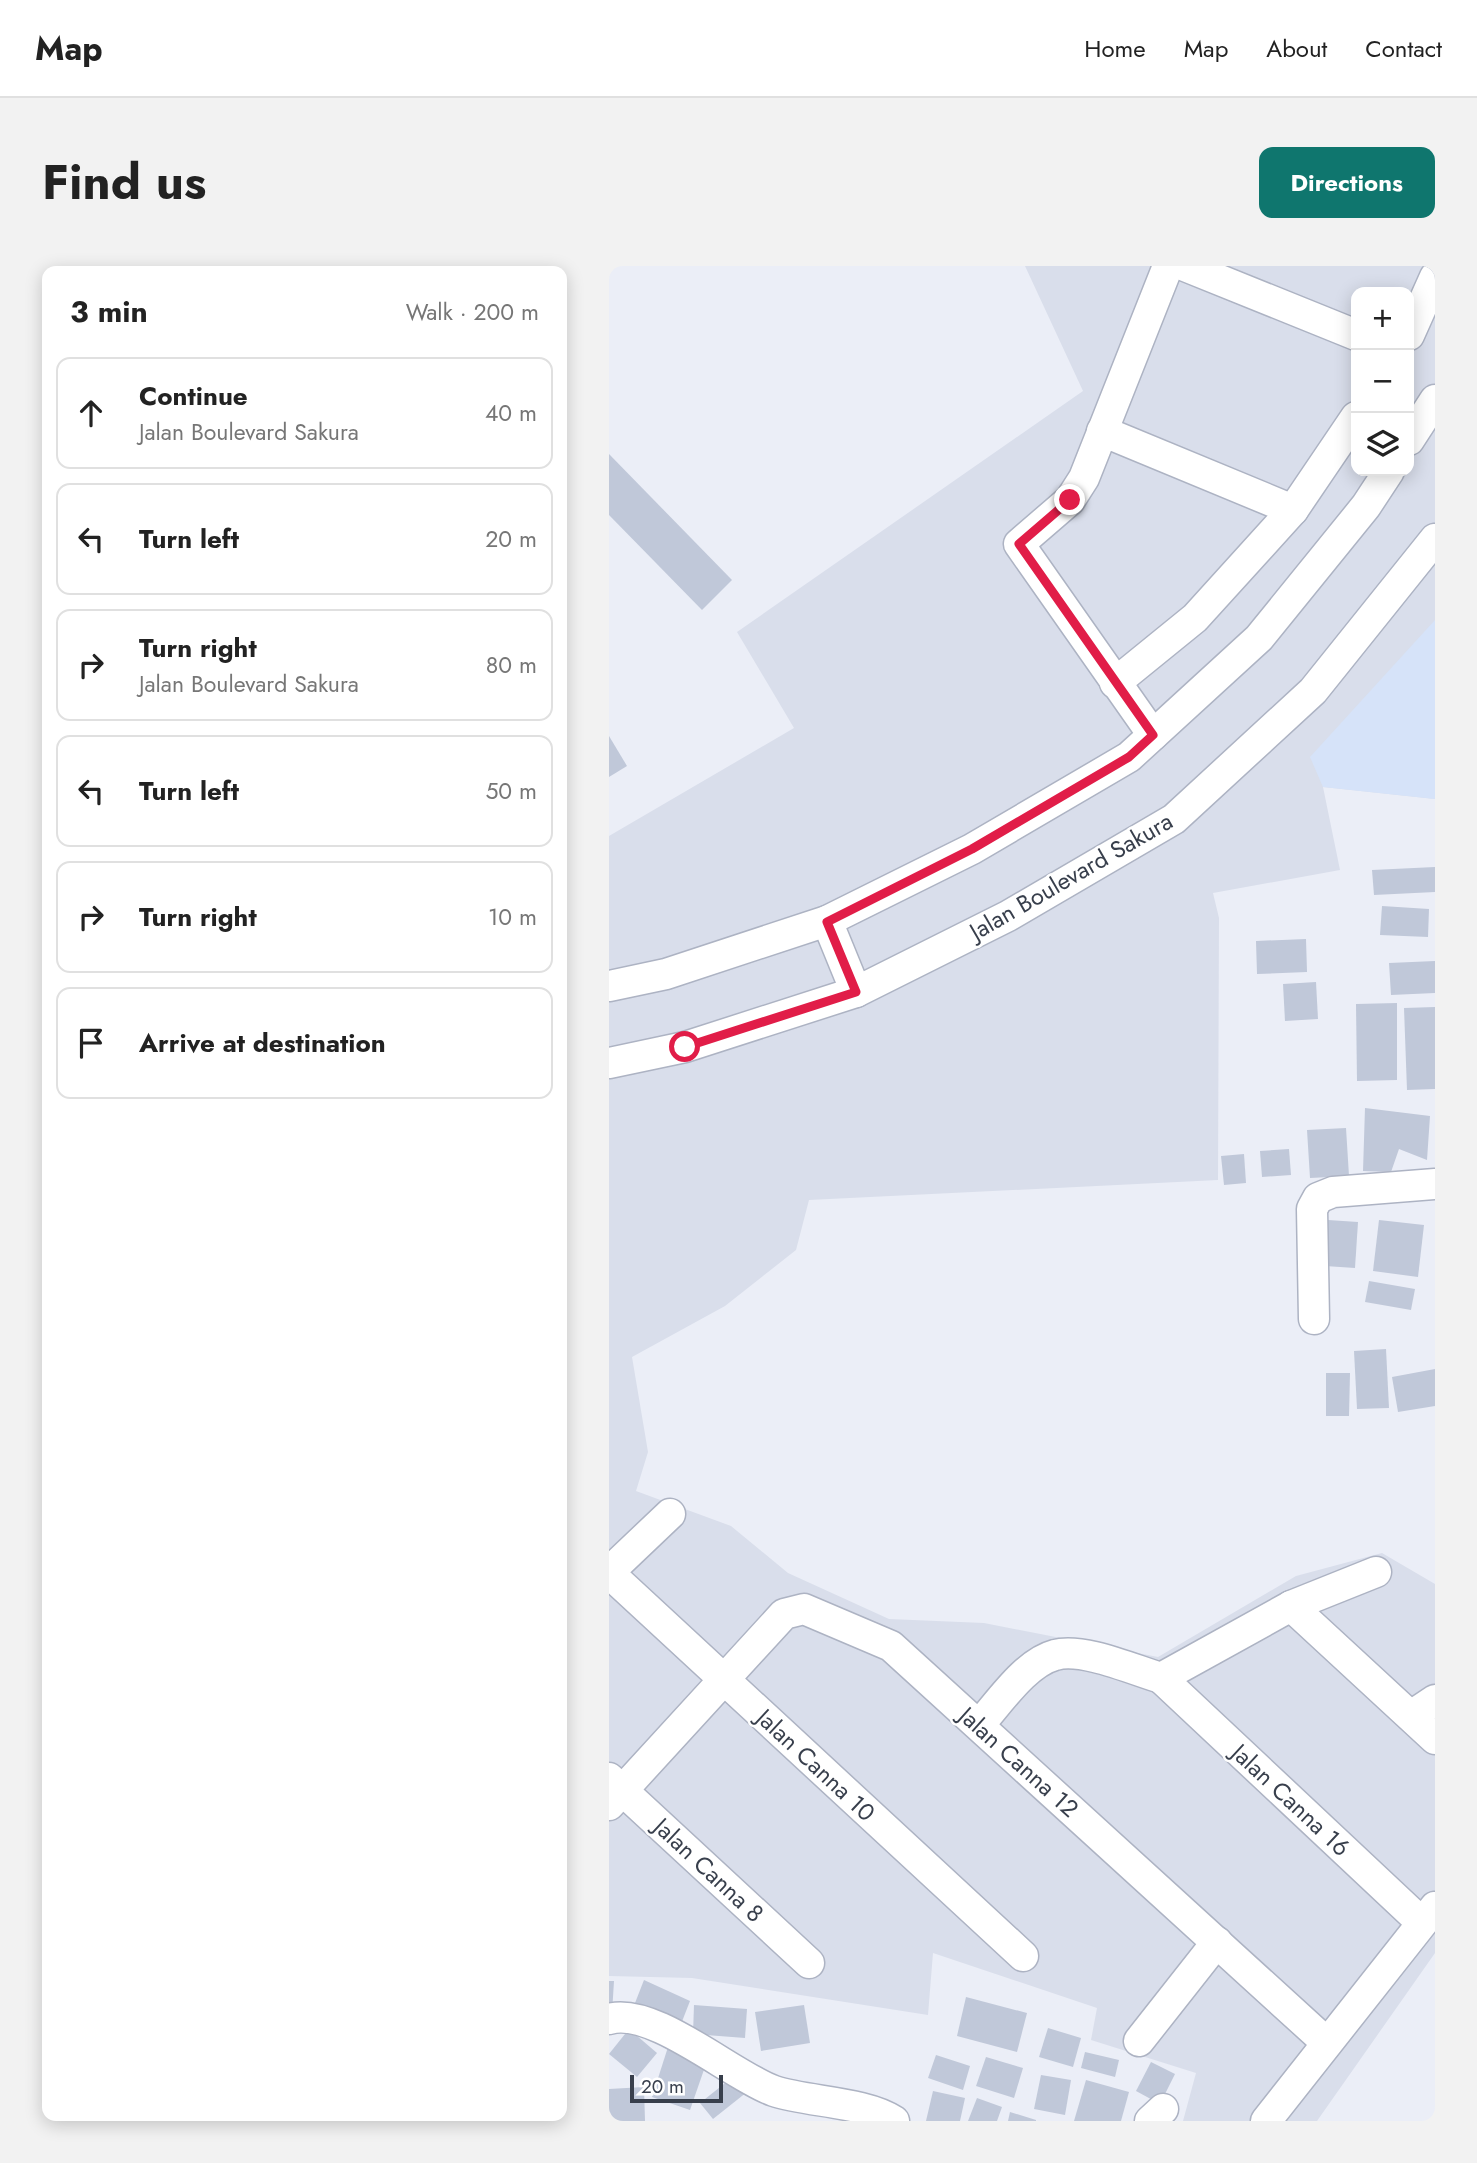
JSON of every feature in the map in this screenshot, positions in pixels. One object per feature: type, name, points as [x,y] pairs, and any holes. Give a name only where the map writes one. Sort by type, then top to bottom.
[{"type":"street","points":[[1153,735],[1019,544],[1070,500],[1084,478],[1168,266]]},
{"type":"street","points":[[1185,266],[1351,333]]},
{"type":"street","points":[[1414,324],[1435,277]]},
{"type":"street","points":[[1414,432],[1435,400]]},
{"type":"street","points":[[1115,683],[1195,618],[1293,510],[1351,424]]},
{"type":"street","points":[[1102,431],[1293,510]]},
{"type":"street","points":[[609,986],[666,974],[827,922],[972,849],[1129,757],[1259,638],[1366,506],[1386,476]]},
{"type":"street","name":"Jalan Boulevard Sakura","points":[[609,1063],[685,1047],[856,992],[1008,916],[1174,819],[1313,691],[1435,539]]},
{"type":"street","points":[[827,922],[856,992]]},
{"type":"street","points":[[1314,1319],[1312,1209],[1318,1198],[1333,1192],[1435,1184]]},
{"type":"street","points":[[609,1573],[670,1514]]},
{"type":"street","name":"Jalan Canna 10","points":[[609,1573],[1023,1956]]},
{"type":"street","points":[[979,1725],[1031,1669],[1055,1655],[1085,1655],[1161,1678],[1291,1606],[1376,1573]]},
{"type":"street","points":[[1291,1606],[1423,1708],[1435,1739]]},
{"type":"street","name":"Jalan Canna 12","points":[[724,1680],[784,1614],[804,1609],[891,1646],[1327,2043]]},
{"type":"street","name":"Jalan Canna 16","points":[[1161,1678],[1428,1914]]},
{"type":"street","points":[[613,1791],[724,1680]]},
{"type":"street","name":"Jalan Canna 8","points":[[613,1791],[809,1962]]},
{"type":"street","points":[[1266,2121],[1428,1914]]},
{"type":"street","points":[[1139,2041],[1217,1942]]},
{"type":"street","points":[[609,2019],[618,2017],[655,2025],[774,2091],[819,2099],[894,2121]]},
{"type":"shaded area","points":[[1025,266],[1435,266],[1435,799],[1323,787],[1340,870],[1213,893],[1219,918],[1218,1180],[809,1200],[796,1250],[725,1306],[632,1357],[648,1452],[636,1491],[731,1526],[788,1573],[889,1619],[984,1623],[1158,1657],[1296,1576],[1382,1553],[1435,1584],[1435,1953],[1317,2121],[1183,2121],[1196,2073],[1091,2040],[1097,2008],[933,1953],[928,2015],[692,1978],[609,1976],[609,836],[794,728],[737,632],[1083,391]]},
{"type":"shaded area","points":[[1435,620],[1435,799],[1323,787],[1310,757]]},
{"type":"building","points":[[609,454],[732,580],[702,610],[609,515]]},
{"type":"building","points":[[609,736],[627,766],[609,777]]},
{"type":"building","points":[[1435,867],[1435,892],[1374,895],[1372,870]]},
{"type":"building","points":[[1382,906],[1429,909],[1428,937],[1380,935]]},
{"type":"building","points":[[1306,939],[1307,972],[1257,974],[1256,941]]},
{"type":"building","points":[[1435,961],[1435,993],[1391,995],[1389,963]]},
{"type":"building","points":[[1316,982],[1318,1019],[1285,1021],[1283,984]]},
{"type":"building","points":[[1397,1003],[1397,1080],[1357,1081],[1356,1004]]},
{"type":"building","points":[[1435,1007],[1435,1089],[1407,1090],[1404,1008]]},
{"type":"building","points":[[1365,1108],[1430,1116],[1427,1160],[1399,1149],[1391,1172],[1363,1171]]},
{"type":"building","points":[[1346,1128],[1349,1176],[1310,1178],[1307,1130]]},
{"type":"building","points":[[1289,1149],[1291,1175],[1262,1177],[1260,1151]]},
{"type":"building","points":[[1244,1154],[1246,1183],[1224,1185],[1221,1156]]},
{"type":"building","points":[[1328,1220],[1358,1222],[1355,1268],[1325,1266]]},
{"type":"building","points":[[1379,1220],[1424,1225],[1418,1277],[1373,1271]]},
{"type":"building","points":[[1369,1281],[1415,1289],[1411,1310],[1365,1302]]},
{"type":"building","points":[[1386,1349],[1389,1408],[1357,1409],[1354,1351]]},
{"type":"building","points":[[1435,1369],[1435,1406],[1398,1412],[1392,1377]]},
{"type":"building","points":[[1326,1373],[1350,1373],[1349,1416],[1326,1416]]},
{"type":"building","points":[[644,1980],[690,2001],[681,2024],[635,2003]]},
{"type":"building","points":[[609,1981],[614,1981],[612,2013],[609,2013]]},
{"type":"building","points":[[966,1997],[1027,2013],[1017,2052],[957,2036]]},
{"type":"building","points":[[694,2005],[747,2009],[745,2038],[693,2034]]},
{"type":"building","points":[[804,2005],[810,2043],[761,2051],[755,2012]]},
{"type":"building","points":[[1048,2028],[1081,2038],[1073,2067],[1039,2057]]},
{"type":"building","points":[[629,2029],[657,2053],[637,2077],[609,2054]]},
{"type":"building","points":[[668,2047],[707,2061],[690,2110],[652,2097]]},
{"type":"building","points":[[1085,2052],[1119,2060],[1115,2077],[1081,2068]]},
{"type":"building","points":[[936,2055],[970,2066],[963,2090],[928,2078]]},
{"type":"building","points":[[986,2057],[1023,2068],[1014,2098],[976,2086]]},
{"type":"building","points":[[1151,2062],[1175,2074],[1160,2104],[1136,2091]]},
{"type":"building","points":[[1041,2075],[1071,2080],[1065,2115],[1034,2109]]},
{"type":"building","points":[[734,2076],[747,2092],[713,2119],[700,2103]]},
{"type":"building","points":[[1086,2080],[1129,2092],[1121,2121],[1074,2121]]},
{"type":"building","points":[[644,2087],[645,2121],[609,2121],[609,2089]]},
{"type":"building","points":[[933,2091],[965,2098],[960,2121],[926,2121]]},
{"type":"building","points":[[977,2098],[1002,2107],[997,2121],[968,2121]]},
{"type":"building","points":[[1010,2112],[1036,2120],[1036,2121],[1008,2121]]},
{"type":"route","points":[[685,1047],[856,992],[827,922],[972,849],[1129,757],[1153,735],[1019,544],[1070,500]]}]
